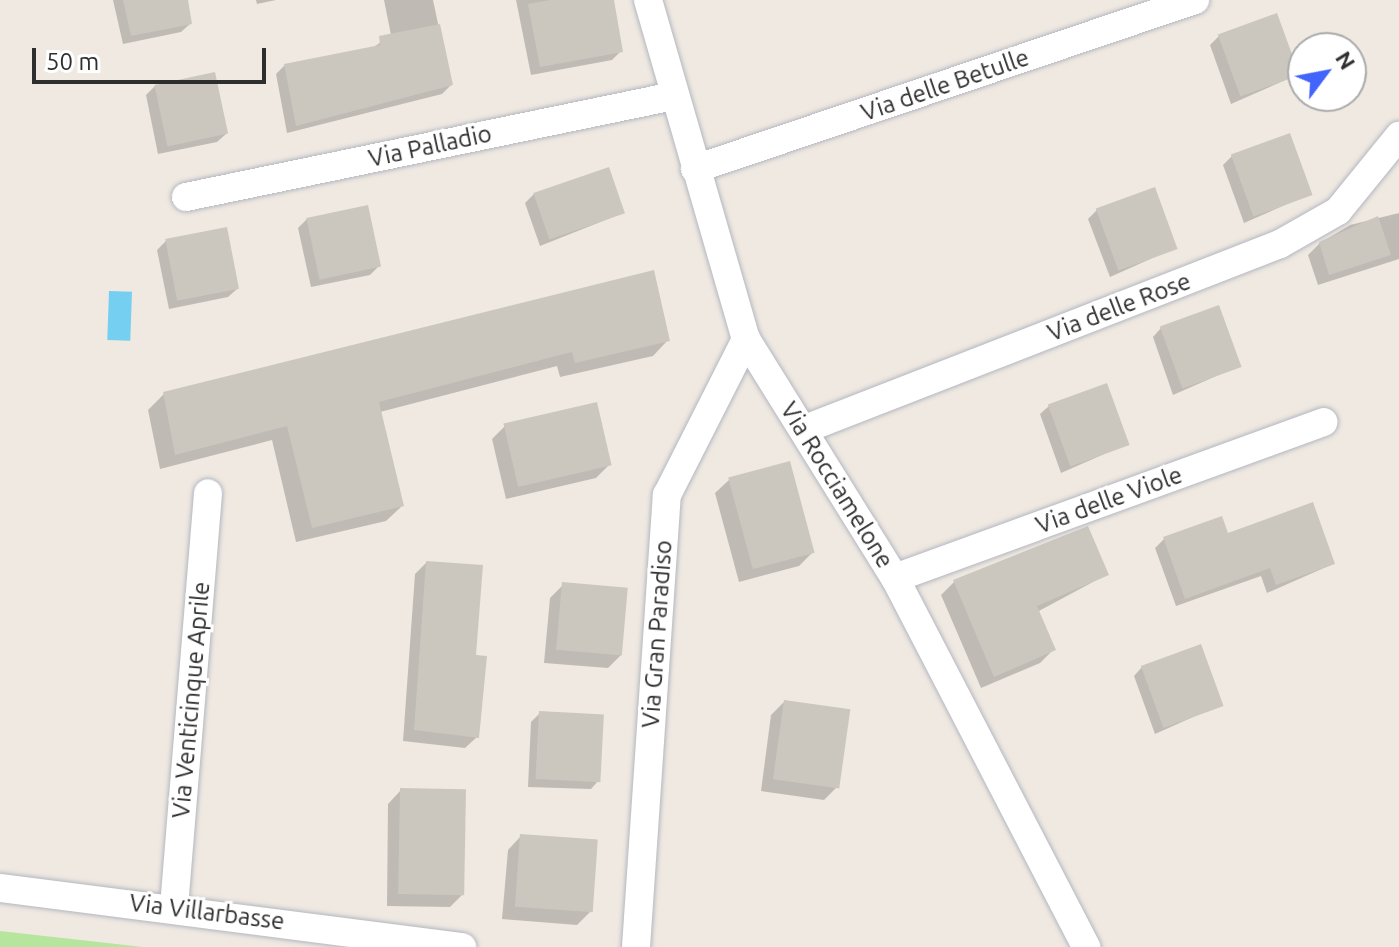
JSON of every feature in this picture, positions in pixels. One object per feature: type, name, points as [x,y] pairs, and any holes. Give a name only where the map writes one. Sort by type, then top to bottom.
[{"type":"street","name":"Via Rocciamelone","points":[[648,0],[673,96],[746,339],[805,429],[895,578],[1086,947]]},
{"type":"street","name":"Via delle Betulle","points":[[695,169],[1195,0]]},
{"type":"street","name":"Via Palladio","points":[[186,197],[673,96]]},
{"type":"street","name":"Via delle Rose","points":[[805,429],[1280,244],[1338,211],[1399,136]]},
{"type":"street","name":"Via Gran Paradiso","points":[[636,947],[667,495],[746,339]]},
{"type":"street","name":"Via delle Viole","points":[[895,578],[1324,422]]},
{"type":"street","name":"Via Venticinque Aprile","points":[[174,907],[208,493]]},
{"type":"street","name":"Via Villarbasse","points":[[0,888],[174,907],[462,947]]},
{"type":"green space","points":[[0,931],[143,947],[0,947]]},
{"type":"water","points":[[109,291],[132,292],[130,341],[107,340]]},
{"type":"building","points":[[123,0],[188,0],[192,24],[131,36]]},
{"type":"building","points":[[550,0],[614,0],[623,52],[540,67],[528,4]]},
{"type":"building","points":[[1277,13],[1287,40],[1287,80],[1240,97],[1218,35]]},
{"type":"building","points":[[440,24],[453,85],[296,126],[284,64],[380,45],[379,36]]},
{"type":"building","points":[[215,72],[228,134],[167,147],[154,85]]},
{"type":"building","points":[[1290,133],[1313,195],[1253,217],[1231,155]]},
{"type":"building","points":[[609,167],[625,213],[549,239],[533,193]]},
{"type":"building","points":[[1155,187],[1178,249],[1118,271],[1096,209]]},
{"type":"building","points":[[368,205],[381,267],[319,280],[306,218]]},
{"type":"building","points":[[1378,216],[1391,255],[1329,275],[1319,242]]},
{"type":"building","points":[[227,227],[239,289],[177,301],[165,239]]},
{"type":"building","points":[[654,270],[670,341],[575,363],[572,352],[379,402],[404,506],[312,528],[287,426],[175,455],[163,392]]},
{"type":"building","points":[[1219,305],[1242,367],[1182,389],[1160,327]]},
{"type":"building","points":[[1107,383],[1130,445],[1070,467],[1048,405]]},
{"type":"building","points":[[597,402],[612,465],[518,487],[503,424]]},
{"type":"building","points":[[790,461],[815,553],[753,569],[728,478]]},
{"type":"building","points":[[1313,502],[1335,564],[1276,585],[1270,568],[1185,599],[1163,537],[1222,516],[1228,533]]},
{"type":"building","points":[[1088,526],[1109,575],[1037,606],[1056,650],[994,677],[953,580]]},
{"type":"building","points":[[426,561],[483,565],[476,655],[487,656],[479,738],[414,730]]},
{"type":"building","points":[[562,582],[628,588],[622,655],[556,650]]},
{"type":"building","points":[[1201,644],[1224,706],[1163,728],[1141,666]]},
{"type":"building","points":[[784,700],[850,709],[839,789],[773,779]]},
{"type":"building","points":[[539,711],[604,714],[600,782],[535,779]]},
{"type":"building","points":[[400,788],[466,789],[464,895],[398,894]]},
{"type":"building","points":[[520,834],[598,839],[593,912],[515,907]]}]
